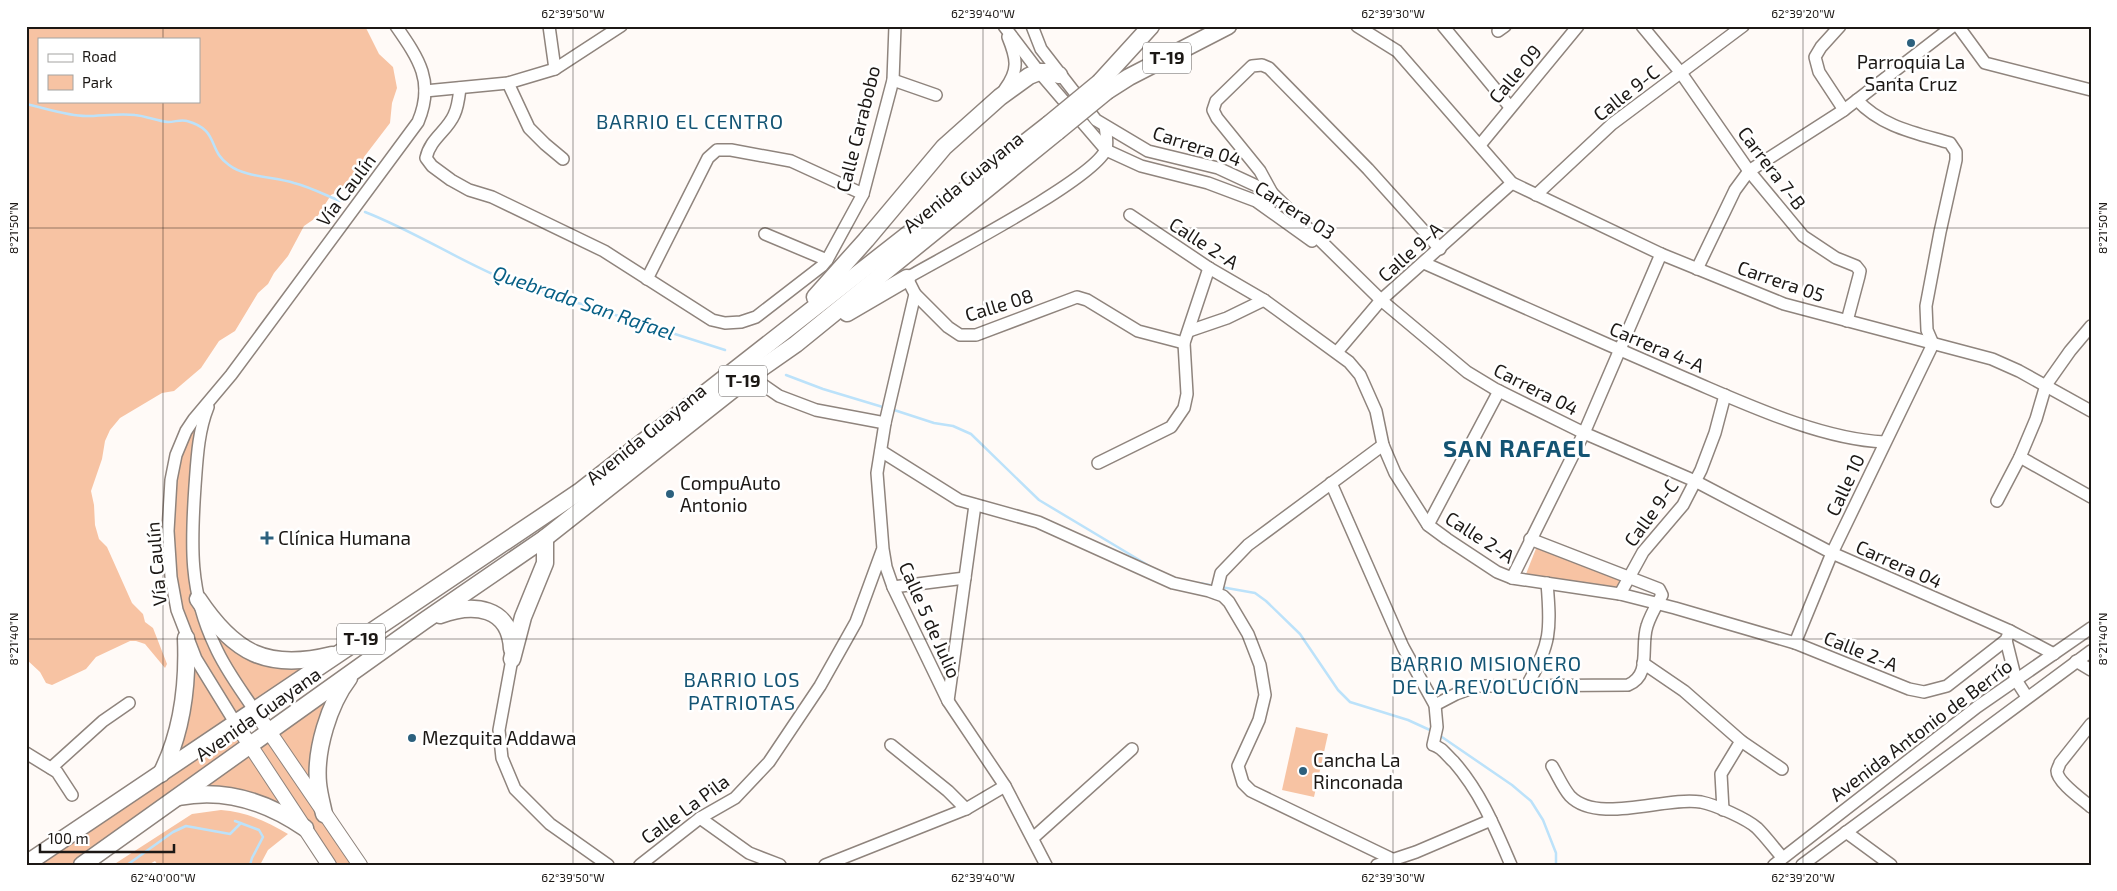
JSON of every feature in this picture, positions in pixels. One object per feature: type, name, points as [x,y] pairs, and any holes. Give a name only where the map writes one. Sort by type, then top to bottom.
[{"type":"highway","name":"Avenida Guayana","points":[[82,865],[268,731],[545,538],[750,376],[796,344],[1104,87],[1151,26]]},
{"type":"highway","name":"Avenida Guayana","points":[[1104,87],[1129,77],[1228,26]]},
{"type":"highway","points":[[784,331],[866,240],[944,147],[1000,97],[1029,76],[1039,72],[1059,75]]},
{"type":"highway","name":"Avenida Guayana","points":[[26,864],[161,775],[579,492],[784,331],[1053,128]]},
{"type":"highway","points":[[796,344],[907,278]]},
{"type":"highway","points":[[512,659],[523,617],[545,562],[545,538]]},
{"type":"highway","points":[[198,599],[234,643],[260,656],[275,660],[300,661],[341,652]]},
{"type":"highway","points":[[424,621],[453,610],[473,608],[494,613],[507,624],[512,639],[512,659]]},
{"type":"highway","points":[[161,775],[176,744],[181,717],[186,679],[186,638]]},
{"type":"highway","points":[[324,814],[318,783],[319,761],[324,734],[338,693],[356,669]]},
{"type":"highway","points":[[174,798],[196,794],[229,796],[275,809],[304,828]]},
{"type":"main road","points":[[255,711],[360,865]]},
{"type":"main road","points":[[236,724],[329,865]]},
{"type":"street","points":[[396,26],[421,65],[424,91],[508,83],[555,69],[621,26]]},
{"type":"street","points":[[549,26],[555,69]]},
{"type":"street","name":"Calle Carabobo","points":[[647,279],[712,320],[725,323],[741,322],[756,317],[827,260],[863,194],[892,80],[895,26]]},
{"type":"street","points":[[1000,97],[1013,78],[1016,66],[1014,50],[1004,26]]},
{"type":"street","name":"Carrera 03","points":[[1004,26],[1039,72],[1106,150],[1141,166],[1208,183],[1256,201],[1335,257]]},
{"type":"street","name":"Carrera 04","points":[[1032,26],[1041,49],[1059,75],[1096,120],[1148,151],[1218,168],[1272,193],[1335,257],[1381,300],[1467,372],[1499,391],[1584,432],[1695,481],[1832,553],[2008,636],[2054,654]]},
{"type":"street","name":"Carrera 05","points":[[1357,26],[1397,51],[1512,183],[1661,254],[1784,304],[1992,359],[2046,385],[2091,411]]},
{"type":"street","points":[[1443,26],[1510,107]]},
{"type":"street","name":"Calle 09","points":[[1480,145],[1578,26]]},
{"type":"street","name":"Carrera 7-B","points":[[1642,26],[1681,73],[1749,171],[1803,236],[1836,258],[1856,266],[1860,271],[1847,321]]},
{"type":"street","name":"Calle 9-C","points":[[1536,195],[1612,124],[1743,26]]},
{"type":"street","points":[[1840,26],[1821,47],[1815,57],[1819,72],[1844,110]]},
{"type":"street","points":[[1697,269],[1735,190],[1749,171],[1844,110],[1953,26]]},
{"type":"street","points":[[1958,26],[1985,63],[2091,90]]},
{"type":"street","points":[[1272,193],[1260,171],[1217,118],[1213,110],[1216,101],[1252,66],[1262,65],[1269,68],[1368,168],[1440,249]]},
{"type":"street","points":[[892,80],[936,94]]},
{"type":"street","points":[[508,83],[529,128],[564,159]]},
{"type":"street","points":[[460,88],[458,105],[454,116],[428,147],[426,158],[432,166],[450,180],[469,190],[492,197],[604,251],[647,279],[708,158],[717,150],[731,150],[791,161],[863,194]]},
{"type":"street","name":"Vía Caulín","points":[[236,724],[207,678],[186,638],[177,610],[169,560],[168,531],[171,480],[176,455],[186,431],[418,122],[423,108],[424,91]]},
{"type":"street","points":[[1857,100],[1872,115],[1887,124],[1950,143],[1956,152],[1956,160],[1926,306],[1927,330],[1933,344]]},
{"type":"street","points":[[915,294],[907,278],[1008,222],[1062,188],[1095,162],[1106,150],[1105,126]]},
{"type":"street","name":"Calle 9-A","points":[[1337,352],[1381,300],[1512,183]]},
{"type":"street","name":"Calle 2-A","points":[[1130,215],[1209,268],[1264,300],[1349,362],[1360,375],[1376,411],[1383,444],[1395,473],[1428,525],[1497,572],[1512,578],[1620,594],[1657,604],[1795,643],[1909,688],[1924,692],[1947,686],[2008,636]]},
{"type":"street","points":[[764,234],[827,260]]},
{"type":"street","points":[[1512,578],[1584,432],[1661,254]]},
{"type":"street","name":"Carrera 4-A","points":[[1424,262],[1724,395],[1816,429],[1868,441],[1884,442]]},
{"type":"street","points":[[1098,463],[1170,428],[1179,417],[1184,408],[1187,394],[1184,343],[1209,268]]},
{"type":"street","name":"Calle 08","points":[[915,294],[933,314],[960,335],[976,334],[1078,297],[1087,300],[1138,331],[1184,343]]},
{"type":"street","name":"Calle 5 de Julio","points":[[915,294],[886,419],[877,473],[883,549],[893,587],[948,701],[1005,786],[1046,865]]},
{"type":"street","points":[[1189,331],[1227,318],[1264,300]]},
{"type":"street","points":[[1997,501],[2020,457],[2036,419],[2046,385],[2070,351],[2091,326]]},
{"type":"street","name":"Calle 10","points":[[1795,643],[1832,553],[1933,344]]},
{"type":"street","points":[[750,376],[778,396],[816,410],[886,419]]},
{"type":"street","points":[[1428,525],[1499,391]]},
{"type":"street","name":"Calle 9-C","points":[[1620,594],[1628,576],[1643,552],[1683,505],[1715,433],[1724,395]]},
{"type":"street","name":"Vía Caulín","points":[[212,398],[201,432],[191,533],[193,565],[198,599],[215,648],[255,711]]},
{"type":"street","points":[[1216,591],[1221,574],[1248,545],[1383,444]]},
{"type":"street","points":[[881,451],[959,500],[1038,522],[1173,583],[1216,591],[1229,602],[1248,634],[1260,665],[1265,695],[1259,720],[1238,766],[1243,783],[1250,791],[1392,859]]},
{"type":"street","points":[[2020,457],[2091,497]]},
{"type":"street","points":[[1330,483],[1404,647],[1435,705],[1436,732],[1433,745],[1441,748],[1472,785],[1491,820],[1511,865]]},
{"type":"street","points":[[948,701],[975,505]]},
{"type":"street","points":[[1435,705],[1456,694],[1478,686],[1628,685],[1636,682],[1641,675],[1644,664],[1646,627],[1662,595],[1659,589],[1530,539]]},
{"type":"street","name":"Calle La Pila","points":[[640,865],[700,818],[735,798],[769,762],[820,686],[856,622],[883,549]]},
{"type":"street","points":[[893,587],[965,578]]},
{"type":"street","points":[[1527,685],[1542,658],[1549,634],[1547,583]]},
{"type":"street","name":"Avenida Antonio de Berrío","points":[[1778,861],[1976,707],[2091,628]]},
{"type":"street","points":[[2008,636],[2016,680],[2027,697]]},
{"type":"street","name":"Avenida Antonio de Berrío","points":[[1802,865],[2091,651]]},
{"type":"street","points":[[512,659],[499,730],[502,758],[515,789],[550,824],[608,865]]},
{"type":"street","points":[[2076,661],[2091,670]]},
{"type":"street","points":[[1644,664],[1684,691],[1741,741],[1782,769]]},
{"type":"street","points":[[51,768],[103,721],[129,704]]},
{"type":"street","points":[[2091,724],[2060,763],[2057,770],[2059,778],[2091,807]]},
{"type":"street","points":[[1723,810],[1721,774],[1741,741]]},
{"type":"street","points":[[891,745],[948,791],[966,809]]},
{"type":"street","points":[[1033,838],[1132,749]]},
{"type":"street","points":[[26,753],[51,768],[60,776],[72,795]]},
{"type":"street","points":[[1552,766],[1570,796],[1592,807],[1617,809],[1683,800],[1703,803],[1723,810],[1756,827],[1778,861]]},
{"type":"street","points":[[825,865],[966,809],[1005,786]]},
{"type":"street","points":[[700,818],[749,853],[780,865]]},
{"type":"street","points":[[1377,865],[1416,852],[1491,820]]},
{"type":"street","points":[[1846,832],[1891,865]]},
{"type":"green space","points":[[26,26],[365,26],[379,54],[393,67],[397,88],[392,103],[390,123],[364,157],[353,178],[343,189],[331,195],[317,217],[304,226],[288,256],[274,273],[268,284],[258,293],[235,331],[219,341],[201,368],[174,391],[162,393],[120,418],[110,430],[105,441],[102,459],[91,491],[95,525],[99,539],[107,547],[132,603],[143,614],[145,622],[153,628],[167,664],[165,668],[145,644],[130,641],[96,657],[86,669],[52,685],[46,683],[40,672],[26,659]]},
{"type":"green space","points":[[212,398],[197,448],[198,599],[260,656],[341,652],[237,724],[250,744],[356,669],[333,704],[320,797],[360,865],[329,865],[287,816],[196,795],[82,865],[26,865],[161,775],[187,665],[171,577],[176,455]]},
{"type":"green space","points":[[1537,546],[1620,580],[1617,587],[1526,574]]},
{"type":"green space","name":"Cancha La Rinconada","points":[[1296,727],[1328,734],[1314,797],[1282,790]]},
{"type":"green space","points":[[221,810],[256,818],[288,834],[268,850],[260,865],[158,865],[155,861],[148,865],[113,865],[192,814]]},
{"type":"waterway","name":"Quebrada San Rafael","points":[[26,104],[79,116],[129,114],[168,122],[187,121],[204,130],[209,135],[222,159],[235,169],[300,185],[340,201]]},
{"type":"waterway","name":"Quebrada San Rafael","points":[[365,212],[506,280],[725,350]]},
{"type":"waterway","name":"Quebrada San Rafael","points":[[786,375],[823,389],[886,408]]},
{"type":"waterway","name":"Quebrada San Rafael","points":[[891,409],[934,423],[953,426],[971,434],[1039,500],[1151,567]]},
{"type":"waterway","name":"Quebrada San Rafael","points":[[1199,583],[1215,586]]},
{"type":"waterway","name":"Quebrada San Rafael","points":[[1221,587],[1255,593],[1266,601],[1300,634],[1338,690],[1350,702],[1408,720],[1432,731]]},
{"type":"waterway","name":"Quebrada San Rafael","points":[[1439,735],[1512,785],[1531,801],[1543,820],[1556,853],[1556,865]]},
{"type":"waterway","points":[[235,821],[259,830],[263,837],[250,865]]},
{"type":"waterway","points":[[127,865],[173,832],[186,826],[230,834],[241,823]]},
{"type":"place","name":"Parroquia La Santa Cruz","points":[[1911,43]]},
{"type":"place","name":"CompuAuto Antonio","points":[[670,494]]},
{"type":"place","name":"Clínica Humana","points":[[267,538]]},
{"type":"place","name":"Mezquita Addawa","points":[[412,738]]},
{"type":"place","name":"Cancha La Rinconada","points":[[1303,771]]},
{"type":"district","name":"BARRIO EL CENTRO","points":[[690,122]]},
{"type":"district","name":"SAN RAFAEL","points":[[1517,449]]},
{"type":"district","name":"BARRIO MISIONERO DE LA REVOLUCIÓN","points":[[1486,676]]},
{"type":"district","name":"BARRIO LOS PATRIOTAS","points":[[742,692]]}]
